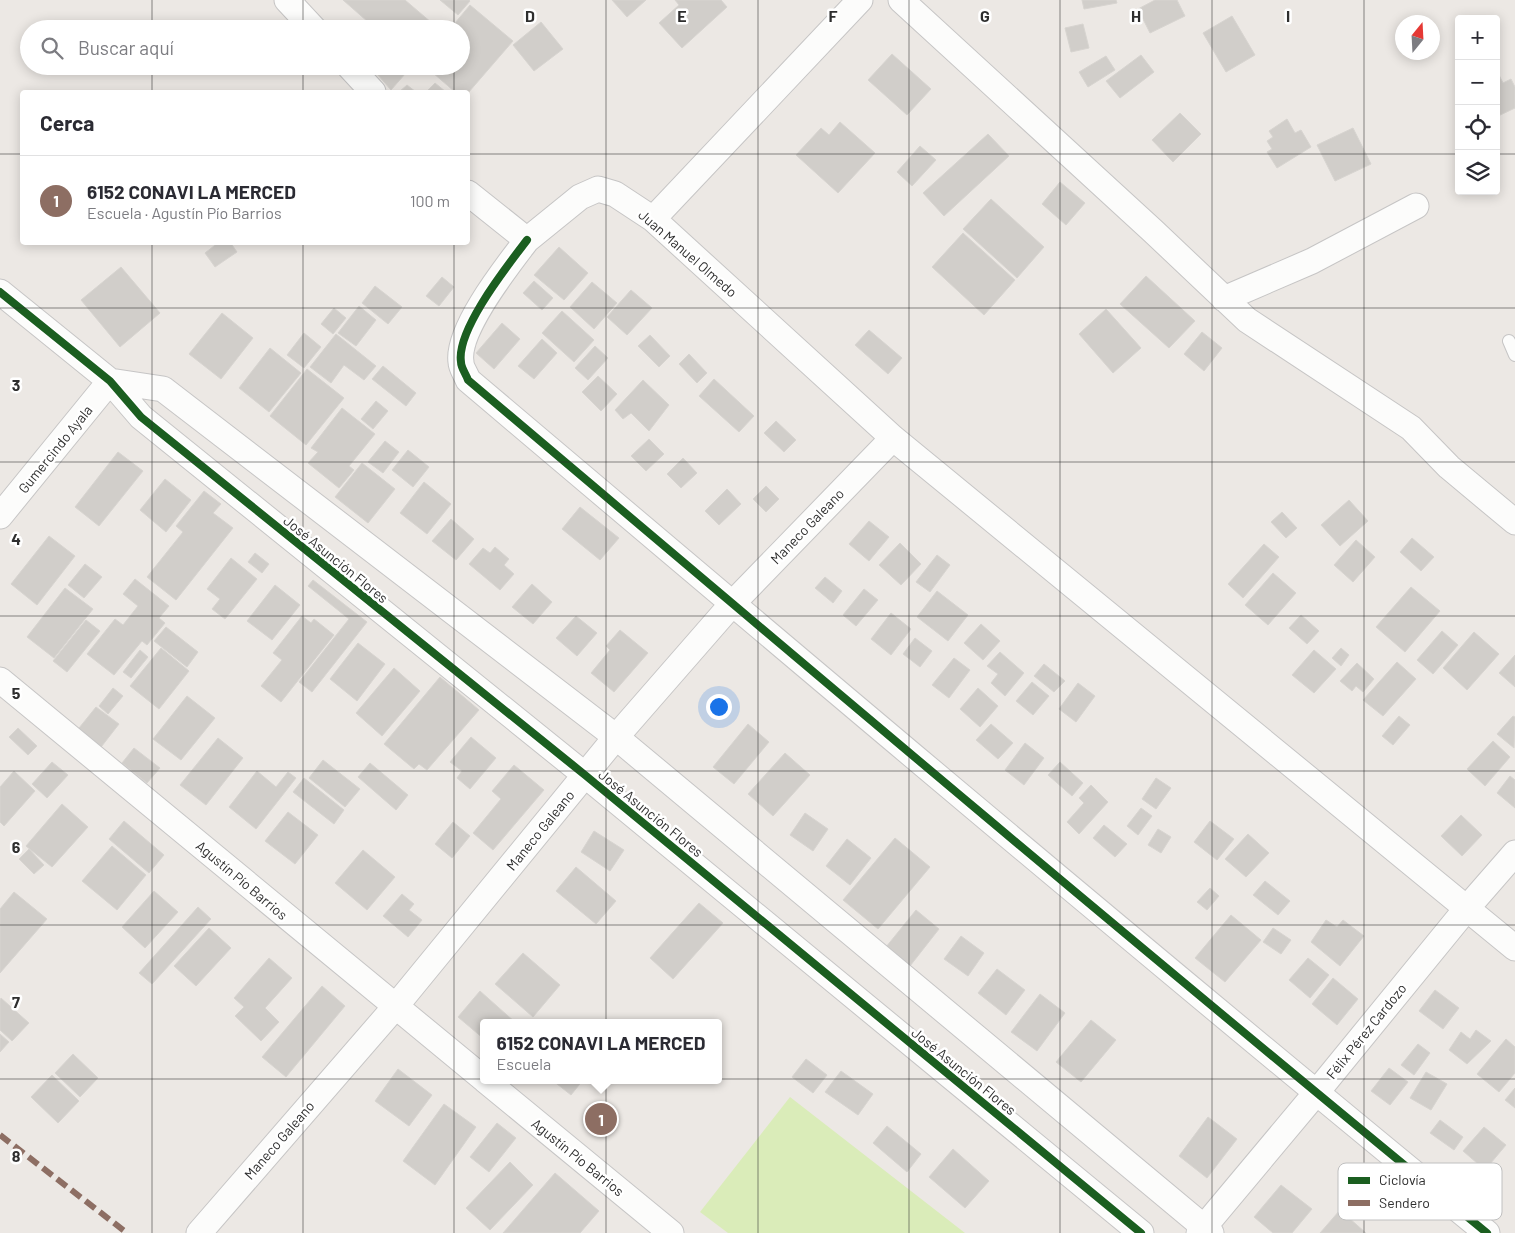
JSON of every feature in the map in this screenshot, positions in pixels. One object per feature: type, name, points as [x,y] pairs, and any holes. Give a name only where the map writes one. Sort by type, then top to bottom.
[{"type":"street","points":[[287,0],[306,20]]},
{"type":"street","points":[[653,219],[860,0]]},
{"type":"street","points":[[901,0],[1248,320],[1412,428],[1449,466],[1515,522]]},
{"type":"street","points":[[357,75],[371,90]]},
{"type":"street","name":"Juan Manuel Olmedo","points":[[1402,1163],[732,604],[468,380],[460,363],[463,340],[500,278],[527,240],[580,197],[598,190],[615,194],[653,219],[893,438],[1515,948]]},
{"type":"street","points":[[470,195],[527,240]]},
{"type":"street","points":[[1224,299],[1312,261],[1416,206]]},
{"type":"street","points":[[0,292],[110,382]]},
{"type":"street","name":"José Asunción Flores","points":[[110,382],[163,389],[616,737],[1204,1231]]},
{"type":"street","name":"José Asunción Flores","points":[[110,382],[141,417],[585,775],[1142,1233]]},
{"type":"street","name":"Gumercindo Ayala","points":[[0,516],[110,382]]},
{"type":"street","name":"Maneco Galeano","points":[[198,1233],[395,1007],[616,737],[732,604],[893,438]]},
{"type":"street","name":"Agustín Pío Barrios","points":[[0,680],[480,1077]]},
{"type":"street","name":"Félix Pérez Cardozo","points":[[1204,1231],[1467,908],[1515,853]]},
{"type":"street","name":"Agustín Pío Barrios","points":[[489,1084],[671,1233]]},
{"type":"street","name":"Juan Manuel Olmedo","points":[[1471,1220],[1487,1233]]},
{"type":"lane","points":[[1509,341],[1515,355]]},
{"type":"green space","points":[[790,1097],[965,1233],[728,1233],[700,1212]]},
{"type":"building","points":[[343,0],[405,0],[428,20],[366,20]]},
{"type":"building","points":[[440,0],[469,0],[470,1],[458,15]]},
{"type":"building","points":[[612,0],[646,0],[627,17]]},
{"type":"building","points":[[675,0],[721,0],[727,7],[682,48],[659,23],[679,5]]},
{"type":"building","points":[[1082,0],[1116,0],[1117,3],[1084,9]]},
{"type":"building","points":[[1155,0],[1177,0],[1185,16],[1150,33],[1138,9]]},
{"type":"building","points":[[470,5],[513,41],[470,91],[453,90],[435,75],[470,75],[470,20],[458,20]]},
{"type":"building","points":[[1232,16],[1255,55],[1226,72],[1203,33]]},
{"type":"building","points":[[541,22],[563,49],[534,71],[513,45]]},
{"type":"building","points":[[1083,24],[1089,48],[1071,52],[1065,28]]},
{"type":"building","points":[[892,54],[931,89],[907,115],[868,80]]},
{"type":"building","points":[[1141,55],[1154,72],[1120,98],[1106,81]]},
{"type":"building","points":[[1106,56],[1115,70],[1088,87],[1079,72]]},
{"type":"building","points":[[378,75],[404,75],[391,90]]},
{"type":"building","points":[[1500,77],[1503,83],[1511,79],[1515,87],[1515,108],[1500,115]]},
{"type":"building","points":[[435,83],[444,90],[428,90]]},
{"type":"building","points":[[407,85],[413,90],[401,90]]},
{"type":"building","points":[[1180,113],[1201,134],[1173,162],[1152,140]]},
{"type":"building","points":[[1287,119],[1295,133],[1301,130],[1311,147],[1277,168],[1267,152],[1272,149],[1267,141],[1273,137],[1269,131]]},
{"type":"building","points":[[840,122],[875,153],[838,193],[796,155],[821,128],[829,135]]},
{"type":"building","points":[[1353,128],[1371,164],[1335,181],[1317,145]]},
{"type":"building","points":[[988,134],[1009,156],[944,216],[923,193]]},
{"type":"building","points":[[920,146],[936,160],[912,186],[897,172]]},
{"type":"building","points":[[1060,182],[1085,203],[1066,225],[1042,204]]},
{"type":"building","points":[[991,199],[1044,247],[1017,278],[963,229]]},
{"type":"building","points":[[963,233],[1015,280],[984,315],[932,267]]},
{"type":"building","points":[[215,245],[232,245],[237,252],[215,267],[205,253]]},
{"type":"building","points":[[559,247],[588,273],[564,300],[534,275]]},
{"type":"building","points":[[121,267],[160,313],[120,347],[81,300]]},
{"type":"building","points":[[1146,276],[1195,321],[1169,348],[1120,304]]},
{"type":"building","points":[[442,277],[454,287],[439,306],[426,296]]},
{"type":"building","points":[[534,281],[553,298],[542,310],[523,293]]},
{"type":"building","points":[[592,282],[617,303],[594,329],[570,307]]},
{"type":"building","points":[[375,286],[402,307],[388,324],[362,303]]},
{"type":"building","points":[[631,290],[652,308],[627,335],[607,317]]},
{"type":"building","points":[[359,306],[376,320],[356,346],[338,333]]},
{"type":"building","points":[[334,308],[346,318],[333,334],[321,324]]},
{"type":"building","points":[[1106,309],[1141,348],[1113,373],[1079,334]]},
{"type":"building","points":[[562,311],[594,340],[574,362],[542,333]]},
{"type":"building","points":[[222,313],[253,338],[221,379],[189,354]]},
{"type":"building","points":[[502,323],[520,339],[494,369],[476,353]]},
{"type":"building","points":[[869,330],[902,358],[888,374],[855,345]]},
{"type":"building","points":[[1202,332],[1222,348],[1204,371],[1184,354]]},
{"type":"building","points":[[304,333],[321,347],[304,368],[287,355]]},
{"type":"building","points":[[336,334],[376,366],[364,380],[344,365],[331,383],[310,367]]},
{"type":"building","points":[[650,335],[670,356],[659,367],[638,346]]},
{"type":"building","points":[[542,339],[557,353],[534,379],[518,366]]},
{"type":"building","points":[[595,346],[608,358],[588,380],[575,368]]},
{"type":"building","points":[[270,348],[301,373],[269,412],[239,388]]},
{"type":"building","points":[[689,354],[707,373],[697,383],[679,364]]},
{"type":"building","points":[[383,366],[416,393],[406,406],[372,379]]},
{"type":"building","points":[[307,369],[344,398],[306,445],[270,416]]},
{"type":"building","points":[[598,376],[617,394],[601,411],[582,392]]},
{"type":"building","points":[[714,379],[754,416],[739,432],[699,396]]},
{"type":"building","points":[[643,380],[669,405],[649,431],[631,413],[623,419],[615,410]]},
{"type":"building","points":[[376,401],[388,411],[373,429],[361,419]]},
{"type":"building","points":[[342,408],[375,434],[349,466],[354,470],[339,488],[308,463],[318,452],[311,448]]},
{"type":"building","points":[[776,421],[796,440],[784,452],[764,433]]},
{"type":"building","points":[[649,439],[664,454],[646,471],[631,456]]},
{"type":"building","points":[[385,441],[399,452],[383,473],[368,462]]},
{"type":"building","points":[[408,450],[429,467],[413,487],[392,470]]},
{"type":"building","points":[[118,452],[143,471],[99,526],[75,507]]},
{"type":"building","points":[[683,458],[697,473],[681,488],[667,474]]},
{"type":"building","points":[[362,463],[395,489],[368,523],[335,497]]},
{"type":"building","points":[[165,479],[191,500],[166,532],[140,510]]},
{"type":"building","points":[[424,482],[451,504],[427,534],[400,513]]},
{"type":"building","points":[[766,486],[779,499],[766,512],[753,499]]},
{"type":"building","points":[[727,489],[741,504],[719,525],[705,511]]},
{"type":"building","points":[[204,491],[221,504],[213,513],[233,528],[176,600],[147,577],[183,532],[176,526]]},
{"type":"building","points":[[1349,500],[1368,521],[1340,546],[1321,525]]},
{"type":"building","points":[[580,507],[619,538],[600,560],[562,529]]},
{"type":"building","points":[[1282,512],[1297,528],[1286,538],[1271,522]]},
{"type":"building","points":[[451,519],[474,539],[456,560],[432,541]]},
{"type":"building","points":[[869,521],[889,537],[869,561],[849,544]]},
{"type":"building","points":[[49,536],[75,556],[37,605],[11,584]]},
{"type":"building","points":[[1412,538],[1434,557],[1421,571],[1400,552]]},
{"type":"building","points":[[1356,540],[1375,557],[1353,582],[1334,565]]},
{"type":"building","points":[[900,543],[921,564],[901,585],[879,565]]},
{"type":"building","points":[[1264,544],[1279,557],[1243,598],[1228,584]]},
{"type":"building","points":[[495,547],[509,559],[504,565],[514,574],[500,590],[469,564],[483,548],[490,553]]},
{"type":"building","points":[[255,553],[269,564],[262,573],[248,562]]},
{"type":"building","points":[[937,555],[950,565],[930,592],[916,582]]},
{"type":"building","points":[[231,558],[257,579],[225,619],[212,609],[220,599],[207,589]]},
{"type":"building","points":[[85,564],[102,577],[84,598],[68,585]]},
{"type":"building","points":[[1273,573],[1296,593],[1268,625],[1245,605]]},
{"type":"building","points":[[825,577],[842,591],[833,603],[815,588]]},
{"type":"building","points":[[135,579],[169,606],[159,618],[165,623],[147,645],[142,641],[114,675],[87,654],[115,619],[123,625],[138,606],[123,594]]},
{"type":"building","points":[[313,580],[367,622],[312,692],[299,682],[349,619],[308,586]]},
{"type":"building","points":[[532,584],[552,602],[533,624],[512,607]]},
{"type":"building","points":[[275,585],[300,605],[272,640],[247,621]]},
{"type":"building","points":[[1411,587],[1440,611],[1405,652],[1376,627]]},
{"type":"building","points":[[65,588],[93,609],[54,658],[27,637]]},
{"type":"building","points":[[864,589],[878,600],[856,626],[843,615]]},
{"type":"building","points":[[937,591],[968,615],[948,641],[917,617]]},
{"type":"building","points":[[891,613],[911,629],[891,655],[871,639]]},
{"type":"building","points":[[1301,615],[1319,631],[1307,644],[1289,628]]},
{"type":"building","points":[[302,616],[311,623],[314,619],[334,635],[281,702],[261,686],[282,660],[273,653]]},
{"type":"building","points":[[576,616],[597,633],[577,656],[556,638]]},
{"type":"building","points":[[86,620],[100,631],[67,672],[53,661]]},
{"type":"building","points":[[981,624],[1000,641],[983,660],[964,643]]},
{"type":"building","points":[[166,627],[198,652],[187,667],[154,641]]},
{"type":"building","points":[[620,630],[648,653],[614,692],[591,673],[610,650],[606,646]]},
{"type":"building","points":[[1442,631],[1458,645],[1433,674],[1417,660]]},
{"type":"building","points":[[1474,632],[1499,654],[1467,690],[1443,668]]},
{"type":"building","points":[[915,638],[932,651],[920,667],[903,654]]},
{"type":"building","points":[[358,643],[385,664],[357,701],[330,679]]},
{"type":"building","points":[[161,648],[189,671],[159,709],[130,686]]},
{"type":"building","points":[[1341,648],[1349,655],[1341,666],[1332,658]]},
{"type":"building","points":[[140,650],[148,657],[131,678],[123,672]]},
{"type":"building","points":[[1314,650],[1336,669],[1314,693],[1292,675]]},
{"type":"building","points":[[1000,652],[1024,673],[1005,696],[991,683],[998,674],[987,666]]},
{"type":"building","points":[[1515,655],[1515,687],[1499,673]]},
{"type":"building","points":[[954,658],[970,670],[949,698],[932,685]]},
{"type":"building","points":[[1397,662],[1416,679],[1383,716],[1363,700]]},
{"type":"building","points":[[1357,663],[1374,679],[1363,692],[1356,686],[1352,691],[1340,681]]},
{"type":"building","points":[[1044,664],[1065,681],[1054,692],[1034,676]]},
{"type":"building","points":[[394,668],[420,691],[382,736],[356,713]]},
{"type":"building","points":[[440,677],[479,710],[427,770],[419,764],[414,769],[384,744]]},
{"type":"building","points":[[1032,682],[1049,696],[1033,715],[1016,701]]},
{"type":"building","points":[[1078,683],[1095,696],[1076,722],[1059,709]]},
{"type":"building","points":[[113,688],[123,696],[108,714],[99,706]]},
{"type":"building","points":[[978,688],[998,706],[980,727],[960,709]]},
{"type":"building","points":[[187,696],[215,718],[181,760],[153,739]]},
{"type":"building","points":[[96,707],[119,724],[98,751],[75,733]]},
{"type":"building","points":[[1399,716],[1410,725],[1393,745],[1382,736]]},
{"type":"building","points":[[1513,716],[1515,717],[1514,748],[1497,734]]},
{"type":"building","points":[[748,724],[769,742],[734,784],[713,767]]},
{"type":"building","points":[[991,724],[1013,743],[998,759],[976,740]]},
{"type":"building","points":[[18,728],[37,746],[28,755],[9,737]]},
{"type":"building","points":[[471,737],[496,758],[470,789],[457,778],[462,771],[450,762]]},
{"type":"building","points":[[218,738],[243,758],[206,805],[180,785]]},
{"type":"building","points":[[1493,741],[1510,757],[1485,786],[1467,769]]},
{"type":"building","points":[[1025,743],[1044,758],[1024,785],[1005,770]]},
{"type":"building","points":[[134,748],[160,768],[147,783],[122,763]]},
{"type":"building","points":[[785,753],[810,775],[773,816],[748,794]]},
{"type":"building","points":[[323,760],[360,789],[345,807],[309,778]]},
{"type":"building","points":[[52,762],[68,775],[47,798],[32,784]]},
{"type":"building","points":[[1060,762],[1083,783],[1072,796],[1048,775]]},
{"type":"building","points":[[370,763],[408,795],[396,810],[358,777]]},
{"type":"building","points":[[514,765],[544,790],[493,850],[473,833],[501,799],[492,791]]},
{"type":"building","points":[[14,771],[35,791],[4,826],[0,822],[0,787]]},
{"type":"building","points":[[257,771],[276,787],[288,772],[296,778],[256,829],[229,807]]},
{"type":"building","points":[[1510,776],[1515,780],[1515,808],[1497,793]]},
{"type":"building","points":[[304,778],[344,810],[334,824],[293,792]]},
{"type":"building","points":[[1156,778],[1171,788],[1156,809],[1142,799]]},
{"type":"building","points":[[1091,785],[1108,802],[1079,834],[1067,822],[1084,803],[1079,798]]},
{"type":"building","points":[[62,804],[88,827],[52,867],[26,846]]},
{"type":"building","points":[[1141,808],[1152,816],[1138,835],[1127,826]]},
{"type":"building","points":[[288,812],[318,835],[295,864],[265,841]]},
{"type":"building","points":[[805,813],[828,829],[813,851],[790,835]]},
{"type":"building","points":[[1461,815],[1482,835],[1462,856],[1441,836]]},
{"type":"building","points":[[124,821],[164,855],[149,873],[109,839]]},
{"type":"building","points":[[1210,821],[1234,839],[1217,860],[1194,842]]},
{"type":"building","points":[[453,822],[470,836],[452,858],[435,844]]},
{"type":"building","points":[[1104,825],[1127,844],[1115,857],[1093,838]]},
{"type":"building","points":[[1158,829],[1171,837],[1161,853],[1148,845]]},
{"type":"building","points":[[594,831],[624,850],[610,871],[581,852]]},
{"type":"building","points":[[1248,834],[1269,853],[1246,877],[1225,859]]},
{"type":"building","points":[[895,838],[930,867],[878,929],[843,900]]},
{"type":"building","points":[[847,839],[871,858],[850,885],[826,866]]},
{"type":"building","points":[[112,846],[146,875],[117,910],[82,881]]},
{"type":"building","points":[[29,849],[44,865],[34,874],[19,859]]},
{"type":"building","points":[[363,850],[395,877],[367,910],[335,883]]},
{"type":"building","points":[[576,867],[616,901],[596,924],[556,891]]},
{"type":"building","points":[[1265,881],[1290,901],[1278,915],[1253,895]]},
{"type":"building","points":[[1210,888],[1219,896],[1207,910],[1197,902]]},
{"type":"building","points":[[154,891],[178,912],[145,948],[122,927]]},
{"type":"building","points":[[14,892],[47,919],[0,973],[0,909]]},
{"type":"building","points":[[402,894],[414,904],[409,910],[422,920],[408,937],[383,916]]},
{"type":"building","points":[[699,903],[723,923],[673,979],[650,958]]},
{"type":"building","points":[[198,907],[211,919],[152,984],[139,973]]},
{"type":"building","points":[[916,910],[939,929],[910,966],[886,947]]},
{"type":"building","points":[[1231,915],[1261,940],[1225,982],[1195,958]]},
{"type":"building","points":[[1326,920],[1337,927],[1343,920],[1364,936],[1340,966],[1311,942]]},
{"type":"building","points":[[209,928],[231,948],[196,986],[174,966]]},
{"type":"building","points":[[1273,928],[1291,940],[1281,954],[1263,942]]},
{"type":"building","points":[[961,936],[984,953],[968,976],[944,959]]},
{"type":"building","points":[[523,953],[560,985],[533,1017],[495,984]]},
{"type":"building","points":[[269,958],[292,978],[265,1008],[279,1022],[261,1041],[235,1016],[244,1007],[234,998]]},
{"type":"building","points":[[1308,958],[1329,975],[1310,998],[1289,980]]},
{"type":"building","points":[[997,969],[1025,990],[1006,1015],[978,993]]},
{"type":"building","points":[[1333,978],[1358,999],[1337,1025],[1312,1004]]},
{"type":"building","points":[[322,986],[345,1006],[286,1077],[262,1057]]},
{"type":"building","points":[[1435,990],[1459,1008],[1443,1029],[1419,1011]]},
{"type":"building","points":[[480,991],[512,1019],[480,1019],[480,1036],[458,1017]]},
{"type":"building","points":[[1040,994],[1065,1013],[1037,1051],[1011,1032]]},
{"type":"building","points":[[1,998],[29,1023],[12,1041],[0,1030]]},
{"type":"building","points":[[1091,1020],[1116,1040],[1081,1082],[1056,1062]]},
{"type":"building","points":[[1476,1030],[1491,1041],[1467,1064],[1449,1050],[1461,1032],[1470,1039]]},
{"type":"building","points":[[0,1034],[9,1042],[0,1052]]},
{"type":"building","points":[[1506,1039],[1515,1047],[1515,1073],[1499,1092],[1477,1074]]},
{"type":"building","points":[[1418,1044],[1430,1053],[1414,1075],[1401,1065]]},
{"type":"building","points":[[73,1054],[98,1078],[80,1097],[55,1073]]},
{"type":"building","points":[[806,1059],[827,1075],[813,1093],[792,1077]]},
{"type":"building","points":[[1389,1068],[1408,1082],[1390,1105],[1371,1091]]},
{"type":"building","points":[[398,1069],[432,1095],[409,1126],[375,1101]]},
{"type":"building","points":[[841,1071],[873,1094],[858,1115],[825,1092]]},
{"type":"building","points":[[1426,1072],[1447,1084],[1431,1110],[1410,1098]]},
{"type":"building","points":[[52,1075],[79,1101],[58,1123],[31,1097]]},
{"type":"building","points":[[557,1084],[580,1084],[571,1095]]},
{"type":"building","points":[[1515,1088],[1515,1108],[1505,1100]]},
{"type":"building","points":[[444,1104],[476,1127],[435,1185],[403,1161]]},
{"type":"building","points":[[1208,1117],[1237,1139],[1207,1178],[1179,1156]]},
{"type":"building","points":[[1440,1120],[1463,1137],[1454,1150],[1430,1133]]},
{"type":"building","points":[[497,1123],[516,1138],[489,1172],[470,1157]]},
{"type":"building","points":[[887,1126],[921,1154],[907,1172],[873,1143]]},
{"type":"building","points":[[1484,1127],[1506,1145],[1491,1163],[1477,1163],[1463,1151]]},
{"type":"building","points":[[953,1149],[989,1181],[965,1208],[929,1177]]},
{"type":"building","points":[[510,1162],[533,1185],[490,1230],[466,1208]]},
{"type":"building","points":[[555,1173],[599,1211],[580,1233],[503,1233]]},
{"type":"building","points":[[1281,1185],[1312,1209],[1292,1233],[1273,1233],[1254,1217]]},
{"type":"building","points":[[1338,1212],[1338,1220],[1351,1220],[1366,1233],[1320,1233]]},
{"type":"marked path","points":[[0,1135],[127,1233]]},
{"type":"cycle path","points":[[527,240],[485,298],[467,333],[462,349],[461,362],[468,380],[1103,915],[1402,1163]]},
{"type":"cycle path","points":[[0,292],[110,381],[141,417],[585,775],[1141,1233]]},
{"type":"cycle path","points":[[1471,1220],[1487,1233]]},
{"type":"place","name":"6152 CONAVI LA MERCED","points":[[601,1119]]}]
